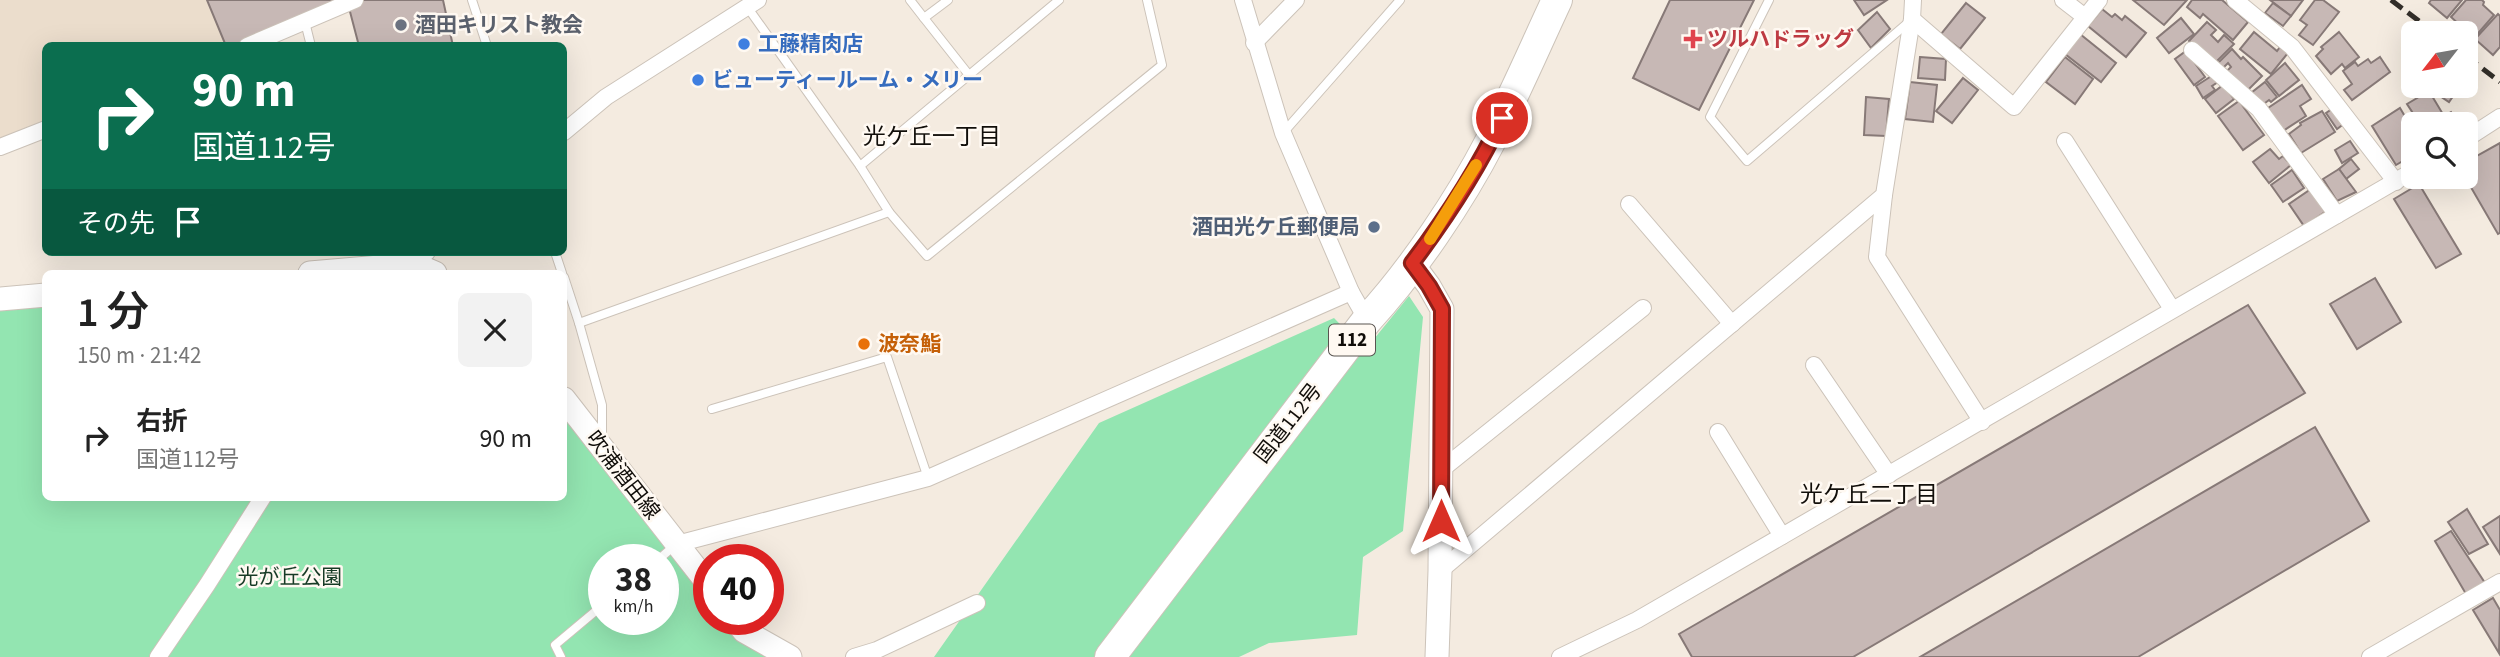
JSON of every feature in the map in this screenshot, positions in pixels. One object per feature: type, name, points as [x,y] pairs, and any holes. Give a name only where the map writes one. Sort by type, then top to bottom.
[{"type":"highway","name":"国道112号","points":[[1110,657],[1367,320],[1393,292],[1438,228],[1490,142],[1557,0]]},
{"type":"main road","points":[[1412,263],[1442,309],[1437,657]]},
{"type":"main road","points":[[358,270],[421,266]]},
{"type":"main road","points":[[0,299],[42,296]]},
{"type":"main road","name":"吹浦酒田線","points":[[567,403],[677,544]]},
{"type":"main road","name":"吹浦酒田線","points":[[679,547],[693,564]]},
{"type":"main road","points":[[751,635],[790,657]]},
{"type":"street","points":[[257,42],[355,0]]},
{"type":"street","points":[[1243,0],[1283,133],[1351,292],[1367,320]]},
{"type":"street","points":[[1254,43],[1296,0]]},
{"type":"street","points":[[1913,0],[1877,257],[1982,422]]},
{"type":"street","points":[[2063,0],[2085,18]]},
{"type":"street","points":[[1912,19],[2014,107],[2099,0]]},
{"type":"street","points":[[2235,0],[2292,47],[2396,182]]},
{"type":"street","points":[[567,130],[606,97],[753,4]]},
{"type":"street","points":[[2192,50],[2259,108],[2337,215]]},
{"type":"street","points":[[2478,131],[2500,117]]},
{"type":"street","points":[[0,147],[42,131]]},
{"type":"street","points":[[2065,141],[2172,309]]},
{"type":"street","points":[[1560,657],[1637,620],[2401,179]]},
{"type":"street","points":[[1440,571],[1884,195]]},
{"type":"street","points":[[1629,204],[1732,324]]},
{"type":"street","points":[[677,544],[928,478],[1351,292]]},
{"type":"street","points":[[1441,470],[1643,309]]},
{"type":"street","points":[[1814,365],[1889,475]]},
{"type":"street","points":[[1718,432],[1782,536]]},
{"type":"street","points":[[158,657],[259,501]]},
{"type":"street","points":[[2370,657],[2500,582]]},
{"type":"street","points":[[854,657],[877,650],[977,603]]},
{"type":"lane","points":[[472,0],[486,42]]},
{"type":"lane","points":[[910,0],[969,75]]},
{"type":"lane","points":[[924,18],[948,0]]},
{"type":"lane","points":[[860,166],[1059,0]]},
{"type":"lane","points":[[753,4],[889,212],[927,256],[1162,65],[1147,0]]},
{"type":"lane","points":[[1283,133],[1400,0]]},
{"type":"lane","points":[[1769,0],[1710,117],[1747,160],[1912,19]]},
{"type":"lane","points":[[305,22],[310,42]]},
{"type":"lane","points":[[579,323],[889,212]]},
{"type":"lane","points":[[567,287],[602,405],[602,448]]},
{"type":"lane","points":[[712,408],[887,357],[928,478]]},
{"type":"lane","points":[[561,657],[555,645],[588,617]]},
{"type":"shaded area","points":[[0,0],[207,0],[225,42],[42,42],[42,130],[0,147]]},
{"type":"green space","points":[[1409,296],[1423,317],[1403,531],[1363,557],[1357,635],[1269,643],[1239,657],[934,657],[1099,423],[1334,318],[1365,350]]},
{"type":"green space","name":"光が丘公園","points":[[42,298],[42,501],[567,501],[567,421],[665,544],[588,544],[588,635],[679,635],[679,561],[693,579],[693,635],[739,635],[766,657],[0,657],[0,304]]},
{"type":"building","points":[[207,0],[347,0],[254,42],[224,42]]},
{"type":"building","name":"酒田キリスト教会","points":[[355,0],[443,0],[452,42],[358,42],[348,4]]},
{"type":"building","name":"ツルハドラッグ","points":[[1670,0],[1754,0],[1699,110],[1633,78]]},
{"type":"building","points":[[1854,0],[1887,0],[1864,15]]},
{"type":"building","points":[[2133,0],[2187,0],[2164,25]]},
{"type":"building","points":[[2192,0],[2222,0],[2248,22],[2233,40],[2203,14],[2200,18],[2187,7]]},
{"type":"building","points":[[2270,0],[2303,0],[2291,16]]},
{"type":"building","points":[[2315,0],[2323,0],[2339,12],[2313,45],[2299,35],[2307,25],[2300,20]]},
{"type":"building","points":[[2431,0],[2462,0],[2447,18],[2429,3]]},
{"type":"building","points":[[2466,0],[2482,0],[2483,5],[2494,15],[2478,33],[2478,21],[2455,21],[2451,17]]},
{"type":"building","points":[[1966,3],[1985,18],[1960,49],[1941,34]]},
{"type":"building","points":[[2273,3],[2291,16],[2283,26],[2265,13]]},
{"type":"building","points":[[2102,9],[2112,17],[2115,14],[2122,20],[2125,16],[2146,33],[2126,57],[2088,26]]},
{"type":"building","points":[[1877,12],[1890,29],[1871,48],[1858,30]]},
{"type":"building","points":[[2498,14],[2500,16],[2500,47],[2493,55],[2478,42],[2478,36]]},
{"type":"building","points":[[2181,18],[2194,34],[2169,53],[2157,38]]},
{"type":"building","points":[[2207,22],[2216,30],[2211,35],[2218,42],[2224,35],[2234,44],[2214,64],[2189,41]]},
{"type":"building","points":[[2254,32],[2277,51],[2280,47],[2288,53],[2271,74],[2240,49]]},
{"type":"building","points":[[2339,32],[2359,57],[2345,68],[2342,64],[2331,74],[2316,56],[2323,49],[2321,47]]},
{"type":"building","points":[[2080,34],[2116,63],[2101,82],[2065,54]]},
{"type":"building","points":[[2232,49],[2262,76],[2248,90],[2225,73],[2231,67],[2228,63],[2222,69],[2217,64]]},
{"type":"building","points":[[2186,51],[2205,77],[2194,85],[2175,59]]},
{"type":"building","points":[[1920,57],[1946,59],[1945,80],[1918,78]]},
{"type":"building","points":[[2065,57],[2093,79],[2075,104],[2046,82]]},
{"type":"building","points":[[2380,57],[2390,72],[2352,100],[2344,90],[2352,84],[2343,71],[2355,62],[2358,66],[2368,59],[2371,63]]},
{"type":"building","points":[[2285,63],[2299,80],[2279,96],[2266,80]]},
{"type":"building","points":[[2213,75],[2218,82],[2212,86],[2215,90],[2203,98],[2196,86]]},
{"type":"building","points":[[1963,78],[1978,90],[1952,123],[1936,111]]},
{"type":"building","points":[[1910,82],[1937,85],[1933,122],[1905,119]]},
{"type":"building","points":[[2265,82],[2277,97],[2261,106],[2251,93]]},
{"type":"building","points":[[2223,85],[2234,99],[2216,113],[2205,99]]},
{"type":"building","points":[[2302,85],[2311,99],[2300,106],[2306,116],[2283,131],[2268,108]]},
{"type":"building","points":[[1866,97],[1889,99],[1886,136],[1864,135]]},
{"type":"building","points":[[2417,98],[2433,98],[2442,112],[2412,112],[2407,104]]},
{"type":"building","points":[[2239,101],[2264,135],[2243,150],[2218,116]]},
{"type":"building","points":[[2335,107],[2345,123],[2337,129],[2326,113]]},
{"type":"building","points":[[2400,108],[2402,112],[2401,162],[2396,165],[2372,126]]},
{"type":"building","points":[[2322,111],[2335,132],[2301,153],[2289,134],[2301,125],[2300,123]]},
{"type":"building","points":[[2350,141],[2358,153],[2342,163],[2335,150]]},
{"type":"building","points":[[2500,143],[2498,234],[2472,189],[2478,189],[2478,155]]},
{"type":"building","points":[[2270,149],[2279,159],[2283,156],[2291,165],[2269,183],[2253,162]]},
{"type":"building","points":[[2351,159],[2359,169],[2346,179],[2339,169]]},
{"type":"building","points":[[2339,169],[2356,192],[2337,201],[2323,179]]},
{"type":"building","points":[[2292,170],[2304,188],[2283,202],[2271,185]]},
{"type":"building","points":[[2311,189],[2325,212],[2304,226],[2289,204]]},
{"type":"building","points":[[2411,189],[2422,189],[2461,254],[2436,268],[2394,199]]},
{"type":"building","points":[[2375,278],[2401,322],[2357,349],[2330,304]]},
{"type":"building","points":[[2248,305],[2305,393],[1853,657],[1692,657],[1679,634]]},
{"type":"building","points":[[2315,427],[2369,521],[2138,657],[1920,657]]},
{"type":"building","points":[[2467,509],[2488,544],[2469,554],[2448,522]]},
{"type":"building","points":[[2500,516],[2500,554],[2483,527]]},
{"type":"building","points":[[2451,531],[2485,583],[2466,594],[2435,541]]},
{"type":"building","points":[[2493,598],[2500,610],[2499,653],[2473,610]]},
{"type":"railway","points":[[2391,0],[2419,21]]},
{"type":"railway","points":[[2478,65],[2500,82]]},
{"type":"slow traffic","points":[[1430,239],[1476,165]]},
{"type":"place","name":"酒田キリスト教会","points":[[401,25]]},
{"type":"place","name":"ツルハドラッグ","points":[[1693,39]]},
{"type":"place","name":"工藤精肉店","points":[[744,44]]},
{"type":"place","name":"ビューティールーム・メリー","points":[[698,80]]},
{"type":"place","name":"酒田光ケ丘郵便局","points":[[1374,227]]},
{"type":"place","name":"波奈鮨","points":[[864,344]]},
{"type":"district","name":"光ケ丘一丁目","points":[[932,136]]},
{"type":"district","name":"光ケ丘二丁目","points":[[1869,494]]},
{"type":"route","points":[[1441,521],[1442,309],[1412,263],[1438,228],[1502,118]]}]
